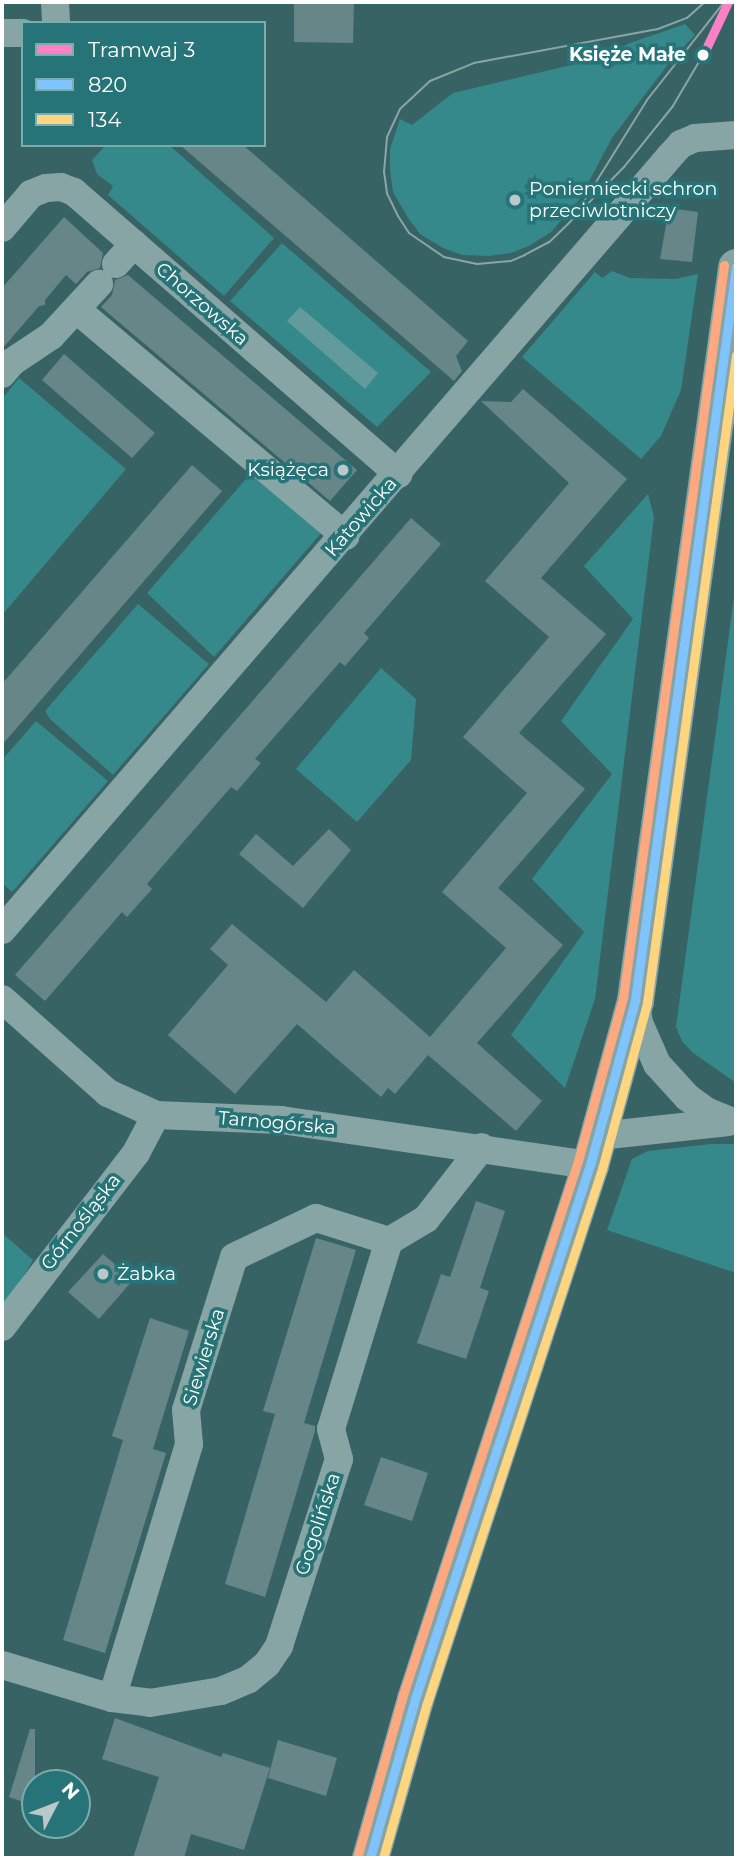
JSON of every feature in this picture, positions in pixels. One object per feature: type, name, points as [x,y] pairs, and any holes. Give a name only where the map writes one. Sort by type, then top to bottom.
[{"type":"main road","points":[[370,1858],[415,1699],[594,1151],[635,1000],[736,267]]},
{"type":"street","points":[[55,2],[56,21]]},
{"type":"street","points":[[2,33],[21,33]]},
{"type":"street","name":"Katowicka","points":[[2,930],[681,144],[695,138],[736,135]]},
{"type":"street","name":"Chorzowska","points":[[2,228],[31,194],[46,188],[61,187],[74,192],[116,264],[398,474]]},
{"type":"street","points":[[2,374],[12,362],[51,336],[116,264]]},
{"type":"street","points":[[77,310],[345,536]]},
{"type":"street","name":"Tarnogórska","points":[[2,999],[108,1093],[156,1115],[281,1120],[482,1147],[594,1151],[734,1121]]},
{"type":"street","points":[[635,1000],[639,1023],[657,1063],[687,1097],[706,1111],[734,1121]]},
{"type":"street","name":"Górnośląska","points":[[2,1327],[136,1153],[156,1115]]},
{"type":"street","points":[[389,1241],[426,1219],[482,1147]]},
{"type":"street","name":"Siewierska","points":[[113,1699],[189,1444],[186,1410],[234,1257],[316,1218],[389,1241]]},
{"type":"street","name":"Gogolińska","points":[[2,1665],[113,1699],[150,1703],[221,1692],[249,1679],[279,1646],[339,1460],[331,1429],[389,1241]]},
{"type":"shaded area","points":[[685,24],[695,35],[672,59],[612,138],[579,200],[551,232],[529,246],[511,253],[489,256],[462,255],[443,248],[420,234],[408,218],[393,192],[390,170],[390,149],[400,119],[412,125],[453,93],[596,59],[630,43]]},
{"type":"shaded area","points":[[104,147],[171,147],[274,238],[224,296],[108,195],[113,186],[97,174],[92,160]]},
{"type":"shaded area","points":[[282,243],[431,372],[377,427],[230,301]]},
{"type":"shaded area","points":[[612,271],[630,278],[675,279],[698,274],[681,390],[661,436],[641,459],[522,357],[595,272],[602,278]]},
{"type":"shaded area","points":[[300,307],[378,373],[365,389],[287,321]]},
{"type":"shaded area","points":[[19,378],[126,469],[2,615],[2,399]]},
{"type":"shaded area","points":[[252,472],[322,532],[214,657],[147,593]]},
{"type":"shaded area","points":[[648,494],[654,517],[595,999],[565,1088],[511,1035],[584,932],[532,879],[612,774],[561,721],[633,619],[584,566]]},
{"type":"shaded area","points":[[736,582],[736,1083],[692,1052],[682,1041],[676,1027]]},
{"type":"shaded area","points":[[138,604],[209,664],[113,775],[50,719],[45,711]]},
{"type":"shaded area","points":[[381,668],[416,699],[411,760],[357,822],[296,769]]},
{"type":"shaded area","points":[[36,721],[108,781],[12,892],[2,883],[2,760]]},
{"type":"shaded area","points":[[736,1144],[736,1273],[607,1230],[632,1159],[648,1151]]},
{"type":"shaded area","points":[[2,1233],[33,1260],[2,1312]]},
{"type":"building","points":[[294,2],[354,2],[353,43],[294,42]]},
{"type":"building","points":[[182,147],[245,147],[468,341],[456,356],[462,371],[454,381]]},
{"type":"building","points":[[669,208],[698,212],[692,262],[660,259]]},
{"type":"building","points":[[64,217],[103,253],[100,268],[87,272],[76,284],[66,275],[45,300],[45,305],[39,306],[2,349],[2,288]]},
{"type":"building","points":[[128,275],[357,470],[330,501],[101,307],[112,295],[115,280]]},
{"type":"building","points":[[64,354],[155,433],[132,458],[42,380]]},
{"type":"building","points":[[523,389],[627,479],[541,578],[606,634],[519,733],[585,789],[498,888],[563,945],[477,1043],[542,1101],[516,1131],[428,1055],[395,1094],[388,1088],[381,1097],[297,1024],[235,1094],[168,1035],[228,965],[210,949],[232,924],[326,1002],[354,970],[430,1037],[506,948],[442,892],[527,793],[463,737],[549,637],[485,581],[569,483],[481,401],[511,402]]},
{"type":"building","points":[[192,465],[222,491],[2,745],[2,684]]},
{"type":"building","points":[[411,518],[441,544],[364,633],[369,638],[345,666],[340,662],[255,759],[261,763],[237,791],[231,787],[147,884],[152,889],[127,917],[122,912],[45,1001],[15,975]]},
{"type":"building","points":[[329,829],[351,850],[303,908],[239,854],[256,834],[293,866]]},
{"type":"building","points":[[476,1201],[505,1211],[480,1288],[489,1291],[466,1359],[417,1343],[441,1274],[450,1277]]},
{"type":"building","points":[[316,1238],[356,1250],[304,1423],[315,1426],[315,1431],[265,1597],[225,1584],[275,1414],[263,1411]]},
{"type":"building","points":[[103,1254],[133,1280],[99,1319],[68,1292]]},
{"type":"building","points":[[150,1318],[189,1331],[153,1449],[166,1453],[105,1653],[63,1640],[123,1440],[112,1436]]},
{"type":"building","points":[[381,1457],[428,1473],[412,1521],[364,1505]]},
{"type":"building","points":[[115,1718],[221,1757],[223,1753],[270,1768],[244,1850],[191,1834],[184,1858],[133,1858],[159,1777],[102,1759]]},
{"type":"building","points":[[30,1729],[35,1729],[35,1769],[21,1769],[21,1801],[9,1797]]},
{"type":"building","points":[[278,1740],[337,1758],[326,1796],[268,1778]]},
{"type":"tram line","points":[[703,55],[673,106],[624,167],[549,242],[525,255],[511,261],[477,264],[444,257],[409,233],[398,216],[387,193],[384,172],[387,137],[400,109],[430,81],[474,63],[658,29],[687,18],[705,2]]},
{"type":"tram line","points":[[583,203],[647,100],[724,2]]},
{"type":"tram line","name":"3","points":[[703,55],[728,2]]},
{"type":"transit line","points":[[358,1855],[403,1695],[578,1161],[623,998],[724,265]]},
{"type":"transit line","name":"820","points":[[370,1858],[415,1699],[590,1165],[635,1000],[736,267]]},
{"type":"transit line","name":"134","points":[[383,1858],[427,1703],[602,1169],[647,1003],[736,355]]},
{"type":"place","name":"Księże Małe","points":[[703,55]]},
{"type":"place","name":"Poniemiecki schron przeciwlotniczy","points":[[515,200]]},
{"type":"place","name":"Książęca","points":[[343,470]]},
{"type":"place","name":"Żabka","points":[[103,1274]]}]
